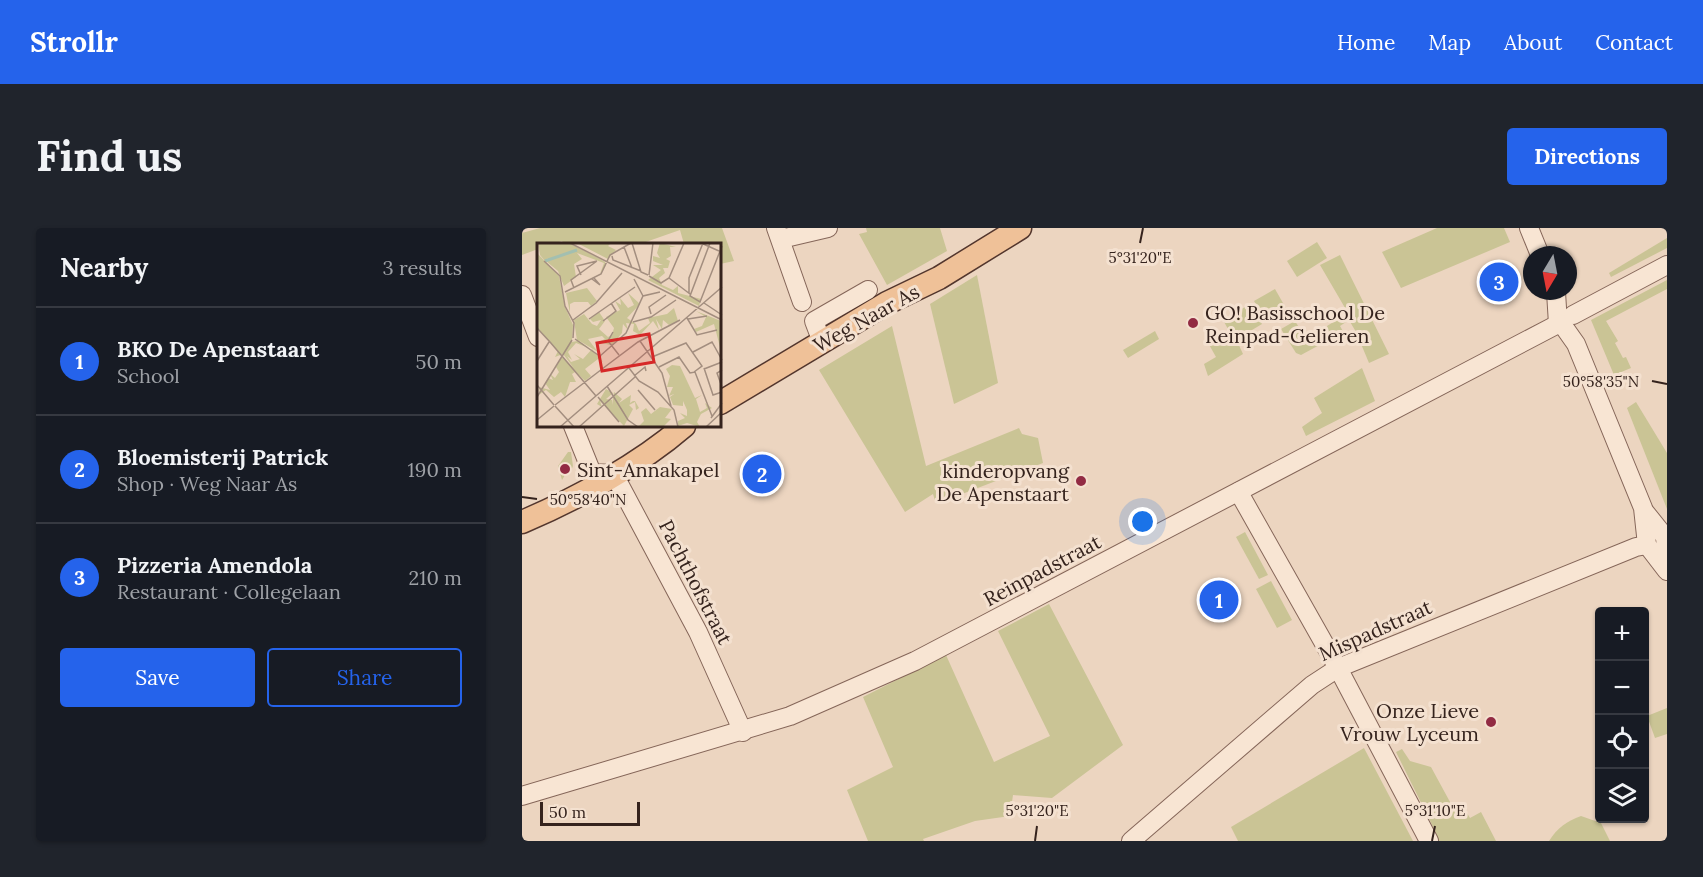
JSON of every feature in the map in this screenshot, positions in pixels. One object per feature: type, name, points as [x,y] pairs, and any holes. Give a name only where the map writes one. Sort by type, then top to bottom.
[{"type":"main road","name":"Weg Naar As","points":[[722,402],[886,303],[939,278],[1021,230]]},
{"type":"main road","points":[[522,521],[566,503],[638,446],[674,428]]},
{"type":"main road","points":[[603,474],[663,444],[682,428]]},
{"type":"street","points":[[802,302],[778,233],[828,228]]},
{"type":"street","points":[[1529,228],[1536,246]]},
{"type":"street","name":"Reinpadstraat","points":[[522,796],[743,732],[790,716],[915,661],[1563,321],[1667,264]]},
{"type":"street","points":[[822,342],[814,321],[868,290]]},
{"type":"street","points":[[522,295],[537,334]]},
{"type":"street","points":[[1557,300],[1563,321],[1576,344],[1667,571]]},
{"type":"street","points":[[522,341],[537,337]]},
{"type":"street","name":"Pachthofstraat","points":[[574,428],[698,632],[743,732]]},
{"type":"street","points":[[1240,491],[1338,668],[1429,841]]},
{"type":"street","name":"Mispadstraat","points":[[1131,841],[1312,685],[1338,668],[1636,547],[1656,545]]},
{"type":"shaded area","points":[[540,228],[722,228],[734,261],[722,264],[722,243],[684,243],[680,230],[643,243],[563,243],[562,241],[537,243],[537,249],[522,255],[522,233]]},
{"type":"shaded area","points":[[866,228],[940,228],[947,251],[887,285],[859,234],[867,232]]},
{"type":"shaded area","points":[[1437,228],[1504,228],[1510,242],[1401,288],[1382,252]]},
{"type":"shaded area","points":[[1667,238],[1667,248],[1611,277],[1609,273]]},
{"type":"shaded area","points":[[1317,242],[1327,258],[1297,277],[1287,261]]},
{"type":"shaded area","points":[[1340,255],[1389,354],[1369,363],[1349,320],[1340,326],[1345,335],[1337,336],[1329,332],[1327,326],[1348,313],[1320,265]]},
{"type":"shaded area","points":[[977,275],[998,383],[954,404],[930,304]]},
{"type":"shaded area","points":[[1667,280],[1667,289],[1606,321],[1618,341],[1615,343],[1631,368],[1614,375],[1591,320]]},
{"type":"shaded area","points":[[1275,289],[1287,310],[1267,322],[1254,301]]},
{"type":"shaded area","points":[[1250,304],[1262,324],[1242,336],[1228,329],[1223,320]]},
{"type":"shaded area","points":[[1295,321],[1305,337],[1320,328],[1326,338],[1325,342],[1301,355],[1296,353],[1281,329]]},
{"type":"shaded area","points":[[892,326],[926,466],[1019,428],[1022,434],[1038,438],[1043,463],[936,504],[933,494],[905,512],[819,370]]},
{"type":"shaded area","points":[[1155,331],[1159,339],[1128,358],[1123,350]]},
{"type":"shaded area","points":[[1228,338],[1237,341],[1243,354],[1208,376],[1204,364],[1216,357],[1207,341],[1210,339],[1214,345]]},
{"type":"shaded area","points":[[1362,368],[1375,401],[1306,436],[1302,427],[1322,413],[1314,398]]},
{"type":"shaded area","points":[[1636,402],[1667,453],[1667,509],[1627,408]]},
{"type":"shaded area","points":[[568,452],[571,452],[573,466],[570,473],[566,465],[562,466],[565,475],[562,480],[558,466]]},
{"type":"shaded area","points":[[1245,532],[1268,575],[1259,579],[1236,537]]},
{"type":"shaded area","points":[[1271,581],[1292,620],[1277,628],[1256,589]]},
{"type":"shaded area","points":[[1049,604],[1123,745],[1052,798],[1013,795],[1010,816],[975,821],[923,839],[924,841],[868,841],[847,790],[893,767],[863,697],[946,655],[994,762],[1050,736],[998,631]]},
{"type":"shaded area","points":[[1667,708],[1667,734],[1655,738],[1649,715]]},
{"type":"shaded area","points":[[1364,748],[1413,841],[1238,841],[1231,827]]},
{"type":"shaded area","points":[[1402,749],[1410,761],[1431,767],[1456,813],[1464,808],[1470,818],[1481,812],[1496,841],[1437,841],[1436,833],[1396,752]]},
{"type":"shaded area","points":[[1581,816],[1595,821],[1595,823],[1601,823],[1610,841],[1549,841],[1555,832],[1571,820]]},
{"type":"place","name":"Pizzeria Amendola","points":[[1499,282]]},
{"type":"place","name":"GO! Basisschool De Reinpad-Gelieren","points":[[1193,323]]},
{"type":"place","name":"Sint-Annakapel","points":[[565,469]]},
{"type":"place","name":"Bloemisterij Patrick","points":[[762,474]]},
{"type":"place","name":"kinderopvang De Apenstaart","points":[[1081,481]]},
{"type":"place","name":"BKO De Apenstaart","points":[[1219,600]]},
{"type":"place","name":"Onze Lieve Vrouw Lyceum","points":[[1491,722]]}]
